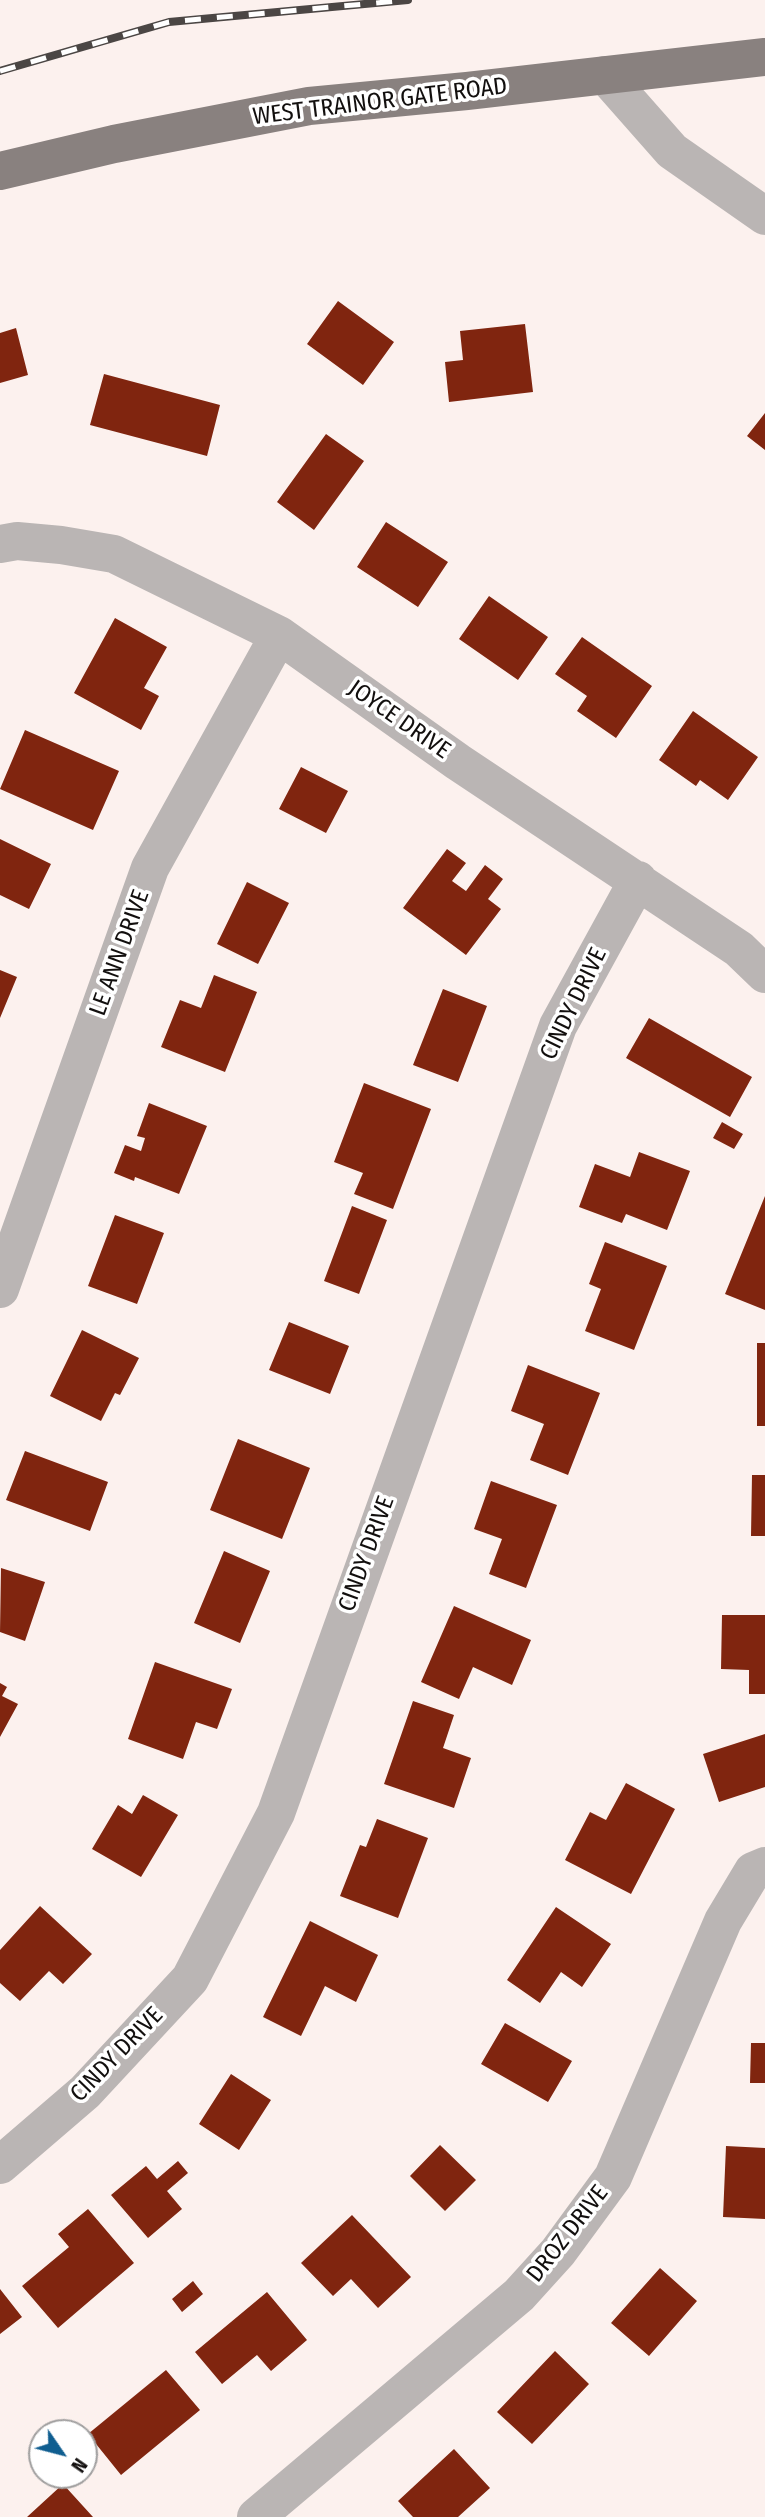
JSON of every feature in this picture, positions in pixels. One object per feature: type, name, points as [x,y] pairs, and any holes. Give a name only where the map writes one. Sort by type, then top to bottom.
[{"type":"main road","name":"WEST TRAINOR GATE ROAD","points":[[0,171],[114,144],[310,106],[765,57]]},
{"type":"street","points":[[605,75],[672,151],[765,216]]},
{"type":"street","name":"JOYCE DRIVE","points":[[0,544],[17,541],[114,554],[279,635],[458,762],[739,948],[765,974]]},
{"type":"street","name":"LE ANN DRIVE","points":[[0,1289],[150,868],[279,635]]},
{"type":"street","name":"CINDY DRIVE","points":[[0,2165],[85,2092],[190,1979],[275,1812],[558,1026],[638,880]]},
{"type":"street","name":"DROZ DRIVE","points":[[256,2517],[519,2294],[558,2252],[613,2177],[723,1921],[753,1871],[765,1867]]},
{"type":"building","points":[[338,301],[394,342],[363,385],[307,344]]},
{"type":"building","points":[[525,324],[533,392],[449,402],[445,362],[463,360],[460,331]]},
{"type":"building","points":[[16,328],[28,375],[0,383],[0,333]]},
{"type":"building","points":[[104,374],[220,405],[207,456],[90,425]]},
{"type":"building","points":[[765,413],[765,450],[747,436]]},
{"type":"building","points":[[326,434],[364,461],[314,530],[277,502]]},
{"type":"building","points":[[386,522],[448,562],[418,607],[357,567]]},
{"type":"building","points":[[489,596],[548,637],[518,680],[459,639]]},
{"type":"building","points":[[115,618],[167,647],[144,688],[159,696],[141,730],[74,693]]},
{"type":"building","points":[[582,637],[652,686],[616,738],[577,711],[587,696],[555,674]]},
{"type":"building","points":[[693,711],[758,757],[728,800],[700,780],[696,786],[659,760]]},
{"type":"building","points":[[25,730],[119,771],[93,830],[0,789]]},
{"type":"building","points":[[301,767],[348,791],[326,833],[279,809]]},
{"type":"building","points":[[0,839],[51,864],[29,909],[0,895]]},
{"type":"building","points":[[447,849],[466,863],[452,881],[466,891],[485,865],[503,879],[488,899],[501,909],[466,955],[403,908]]},
{"type":"building","points":[[247,882],[289,903],[258,964],[217,944]]},
{"type":"building","points":[[0,970],[17,977],[0,1018]]},
{"type":"building","points":[[214,975],[257,992],[225,1072],[161,1047],[180,1000],[201,1008]]},
{"type":"building","points":[[443,989],[487,1006],[458,1082],[413,1065]]},
{"type":"building","points":[[649,1018],[752,1077],[730,1117],[626,1058]]},
{"type":"building","points":[[364,1083],[431,1109],[393,1209],[354,1194],[363,1173],[334,1162]]},
{"type":"building","points":[[149,1103],[207,1126],[179,1194],[135,1177],[134,1181],[114,1173],[125,1145],[141,1151],[145,1138],[137,1136]]},
{"type":"building","points":[[722,1122],[743,1134],[734,1149],[713,1138]]},
{"type":"building","points":[[639,1152],[690,1171],[667,1230],[626,1214],[622,1223],[579,1207],[595,1164],[630,1177]]},
{"type":"building","points":[[765,1196],[765,1310],[725,1294]]},
{"type":"building","points":[[352,1206],[387,1220],[359,1294],[324,1281]]},
{"type":"building","points":[[115,1215],[164,1233],[137,1304],[88,1286]]},
{"type":"building","points":[[605,1242],[667,1266],[634,1350],[585,1331],[601,1289],[589,1284]]},
{"type":"building","points":[[289,1322],[349,1346],[330,1394],[269,1370]]},
{"type":"building","points":[[82,1330],[139,1358],[120,1395],[115,1393],[101,1421],[50,1396]]},
{"type":"building","points":[[757,1343],[765,1343],[765,1426],[757,1426]]},
{"type":"building","points":[[528,1365],[600,1393],[568,1475],[530,1460],[544,1424],[511,1411]]},
{"type":"building","points":[[238,1439],[310,1468],[282,1539],[210,1510]]},
{"type":"building","points":[[25,1451],[108,1482],[90,1531],[6,1500]]},
{"type":"building","points":[[752,1475],[765,1475],[765,1536],[751,1536]]},
{"type":"building","points":[[491,1481],[557,1505],[526,1588],[489,1574],[502,1539],[474,1529]]},
{"type":"building","points":[[224,1551],[270,1571],[240,1643],[194,1623]]},
{"type":"building","points":[[1,1568],[45,1582],[25,1641],[0,1632]]},
{"type":"building","points":[[454,1606],[531,1640],[512,1685],[473,1667],[459,1699],[421,1682]]},
{"type":"building","points":[[722,1615],[765,1615],[765,1694],[749,1694],[749,1670],[721,1669]]},
{"type":"building","points":[[155,1662],[232,1689],[217,1729],[196,1722],[183,1759],[128,1739]]},
{"type":"building","points":[[0,1683],[7,1687],[2,1696],[18,1704],[0,1737]]},
{"type":"building","points":[[413,1701],[454,1715],[443,1748],[471,1758],[454,1808],[384,1784]]},
{"type":"building","points":[[765,1734],[765,1787],[719,1802],[703,1754]]},
{"type":"building","points":[[626,1783],[675,1809],[631,1894],[565,1860],[590,1812],[606,1820]]},
{"type":"building","points":[[143,1795],[178,1815],[141,1877],[92,1849],[118,1805],[132,1814]]},
{"type":"building","points":[[377,1819],[428,1838],[398,1918],[340,1896],[360,1845],[366,1847]]},
{"type":"building","points":[[40,1906],[92,1954],[63,1984],[49,1971],[20,2001],[0,1983],[0,1950]]},
{"type":"building","points":[[556,1907],[611,1944],[582,1987],[561,1972],[540,2003],[507,1980]]},
{"type":"building","points":[[310,1921],[378,1955],[356,2002],[325,1986],[301,2036],[263,2017]]},
{"type":"building","points":[[505,2023],[572,2061],[548,2102],[481,2064]]},
{"type":"building","points":[[751,2043],[765,2043],[765,2083],[750,2083]]},
{"type":"building","points":[[231,2074],[271,2100],[239,2150],[199,2124]]},
{"type":"building","points":[[440,2145],[476,2180],[445,2211],[410,2176]]},
{"type":"building","points":[[726,2146],[765,2148],[765,2219],[723,2217]]},
{"type":"building","points":[[178,2161],[188,2173],[167,2191],[182,2209],[148,2238],[111,2195],[146,2166],[157,2179]]},
{"type":"building","points":[[88,2209],[134,2263],[58,2328],[22,2286],[69,2247],[58,2234]]},
{"type":"building","points":[[352,2215],[411,2277],[378,2308],[351,2279],[333,2296],[301,2263]]},
{"type":"building","points":[[660,2268],[697,2301],[649,2356],[611,2323]]},
{"type":"building","points":[[193,2281],[203,2294],[182,2312],[172,2299]]},
{"type":"building","points":[[0,2289],[22,2317],[0,2334]]},
{"type":"building","points":[[267,2292],[307,2340],[271,2371],[257,2355],[222,2384],[195,2352]]},
{"type":"building","points":[[555,2351],[589,2384],[532,2444],[497,2412]]},
{"type":"building","points":[[166,2370],[200,2410],[121,2475],[98,2446],[98,2426]]},
{"type":"building","points":[[454,2449],[490,2488],[458,2517],[413,2517],[398,2501]]},
{"type":"building","points":[[58,2489],[68,2489],[93,2517],[27,2517]]},
{"type":"railway","points":[[0,71],[169,22],[408,0]]}]
